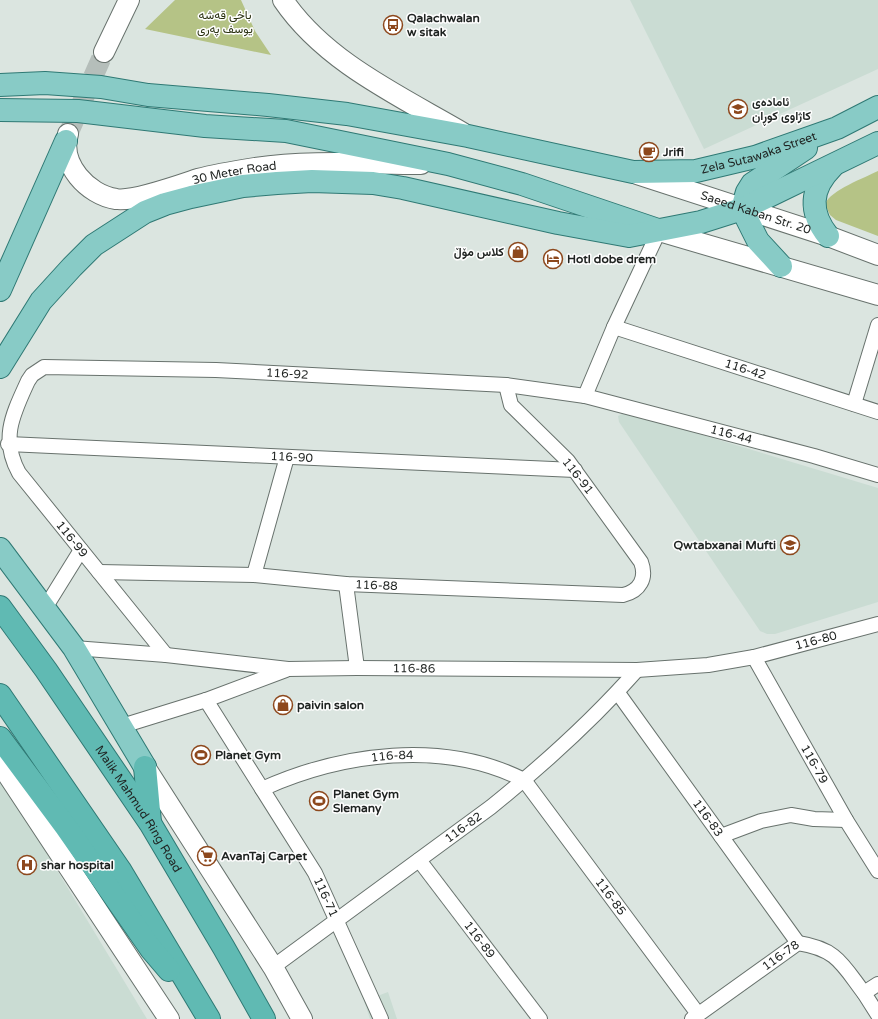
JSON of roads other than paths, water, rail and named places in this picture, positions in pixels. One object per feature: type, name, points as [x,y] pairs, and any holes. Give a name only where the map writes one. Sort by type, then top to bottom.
[{"type":"highway","name":"Malik Mahmud Ring Road","points":[[0,607],[46,670],[150,823],[264,1019]]},
{"type":"highway","points":[[0,694],[120,870],[207,1016]]},
{"type":"highway","points":[[0,738],[66,827],[151,949],[207,1016]]},
{"type":"highway","points":[[144,767],[150,823]]},
{"type":"main road","points":[[104,52],[129,0]]},
{"type":"main road","points":[[283,0],[291,12],[312,34],[347,63],[468,136]]},
{"type":"main road","name":"Zela Sutawaka Street","points":[[0,85],[45,83],[102,87],[148,95],[268,105],[347,114],[468,136],[633,172],[696,171],[725,165],[754,157],[837,128],[878,107]]},
{"type":"main road","points":[[0,110],[78,111],[205,126],[286,131],[448,164],[522,184],[659,231],[878,295]]},
{"type":"main road","points":[[781,266],[758,241],[742,209],[747,192],[759,178],[837,128]]},
{"type":"main road","points":[[0,290],[67,137]]},
{"type":"main road","name":"30 Meter Road","points":[[67,137],[70,162],[84,182],[101,195],[119,200],[134,198],[200,179],[256,168],[313,164],[448,164]]},
{"type":"main road","points":[[0,367],[41,301],[72,267],[94,246],[145,212],[165,204],[217,191],[284,182],[312,181],[366,183],[403,188],[619,236],[638,236],[700,222],[742,209],[832,167],[878,143]]},
{"type":"main road","points":[[828,236],[816,217],[814,206],[818,184],[832,167]]},
{"type":"main road","name":"Saeed Kaban Str. 20","points":[[633,172],[828,236],[878,255]]},
{"type":"main road","points":[[0,549],[74,648],[122,726],[144,767],[273,967],[302,1019]]},
{"type":"main road","points":[[0,763],[169,1019]]},
{"type":"street","points":[[585,396],[614,327],[659,231]]},
{"type":"street","points":[[854,404],[878,325]]},
{"type":"street","name":"116-42","points":[[614,327],[878,412]]},
{"type":"street","name":"116-92","points":[[14,412],[32,374],[44,367],[52,366],[216,370],[506,385],[585,396]]},
{"type":"street","name":"116-91","points":[[506,385],[511,405],[559,451],[575,470],[641,562],[644,574]]},
{"type":"street","name":"116-44","points":[[585,396],[814,456],[878,476]]},
{"type":"street","name":"116-99","points":[[14,412],[10,422],[8,444],[13,464],[18,474],[166,655]]},
{"type":"street","name":"116-90","points":[[8,444],[575,470]]},
{"type":"street","points":[[254,575],[287,457]]},
{"type":"street","points":[[45,608],[80,550]]},
{"type":"street","name":"116-88","points":[[99,572],[254,575],[346,584],[623,595],[640,586],[644,574]]},
{"type":"street","points":[[346,584],[357,668]]},
{"type":"street","name":"116-80","points":[[754,657],[878,624]]},
{"type":"street","name":"116-86","points":[[74,648],[166,655],[288,669],[637,670],[708,665],[754,657]]},
{"type":"street","name":"116-79","points":[[754,657],[846,820],[878,871]]},
{"type":"street","points":[[122,726],[206,700],[288,669]]},
{"type":"street","name":"116-82","points":[[273,967],[338,921],[524,780],[618,693],[637,670]]},
{"type":"street","name":"116-83","points":[[618,693],[798,943]]},
{"type":"street","name":"116-71","points":[[206,700],[315,873],[381,1019]]},
{"type":"street","name":"116-84","points":[[262,788],[312,769],[344,761],[377,757],[411,756],[459,759],[489,765],[524,780]]},
{"type":"street","name":"116-85","points":[[524,780],[695,1016]]},
{"type":"street","points":[[721,836],[761,821],[791,815],[814,819],[846,820]]},
{"type":"street","name":"116-89","points":[[419,860],[540,1019]]},
{"type":"street","name":"116-78","points":[[695,1016],[798,943],[816,946],[836,957],[864,993],[878,1015]]},
{"type":"street","points":[[864,993],[878,984]]},
{"type":"tunnel","points":[[69,132],[104,52]]},
{"type":"place","name":"Qalachwalan w sitak","points":[[393,25]]},
{"type":"place","name":"ئامادەی کاژاوی کوڕان","points":[[738,109]]},
{"type":"place","name":"Jrifi","points":[[649,152]]},
{"type":"place","name":"کلاس مۆڵ","points":[[518,252]]},
{"type":"place","name":"Hotl dobe drem","points":[[553,259]]},
{"type":"place","name":"Qwtabxanai Mufti","points":[[790,545]]},
{"type":"place","name":"paivin salon","points":[[283,705]]},
{"type":"place","name":"Planet Gym","points":[[201,755]]},
{"type":"place","name":"Planet Gym Slemany","points":[[319,801]]},
{"type":"place","name":"AvanTaj Carpet","points":[[207,856]]},
{"type":"place","name":"shar hospital","points":[[27,865]]},
{"type":"park label","name":"باخی قەشە یوسف پەری","points":[[225,22]]}]
